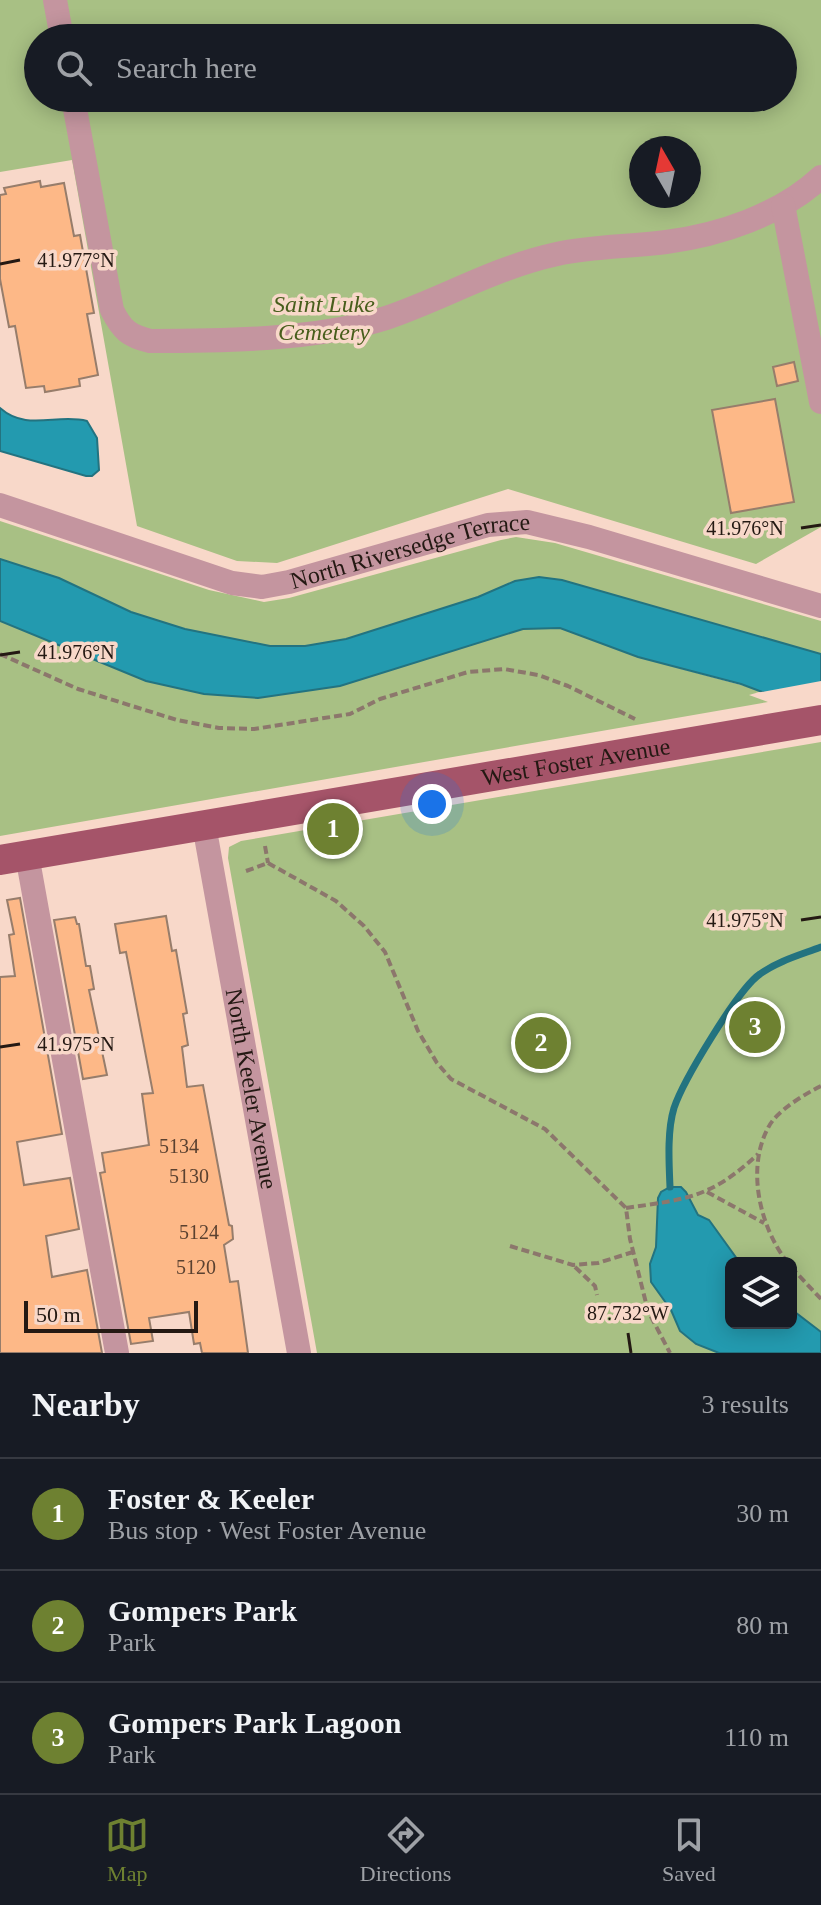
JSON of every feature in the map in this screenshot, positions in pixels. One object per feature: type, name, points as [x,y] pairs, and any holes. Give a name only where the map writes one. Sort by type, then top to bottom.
[{"type":"main road","name":"West Foster Avenue","points":[[13,858],[820,721]]},
{"type":"street","points":[[55,0],[59,24]]},
{"type":"street","points":[[76,112],[112,310],[121,328],[132,337],[150,341],[298,335],[385,318],[517,264],[560,254],[667,242],[743,223],[783,205],[821,177]]},
{"type":"street","points":[[783,205],[821,402]]},
{"type":"street","name":"North Riversedge Terrace","points":[[0,505],[232,583],[262,587],[488,525],[527,522],[589,537],[821,606]]},
{"type":"street","name":"North Keeler Avenue","points":[[204,825],[299,1353]]},
{"type":"street","points":[[13,858],[117,1353]]},
{"type":"path","points":[[0,654],[78,689],[177,720],[219,728],[254,729],[350,714],[380,699],[468,672],[504,669],[538,675],[568,686],[635,719]]},
{"type":"path","points":[[265,846],[268,863]]},
{"type":"path","points":[[246,871],[268,863],[336,901],[364,926],[385,952],[418,1031],[437,1063],[451,1079],[545,1129],[626,1208],[648,1311],[670,1353]]},
{"type":"path","points":[[784,1257],[764,1223],[759,1192],[759,1153],[769,1126],[802,1095],[821,1086]]},
{"type":"path","points":[[626,1208],[707,1192],[726,1182],[759,1153]]},
{"type":"path","points":[[707,1192],[764,1223]]},
{"type":"path","points":[[510,1246],[573,1265],[598,1263],[633,1252]]},
{"type":"path","points":[[573,1265],[595,1286],[597,1295]]},
{"type":"path","points":[[797,1274],[821,1299]]},
{"type":"green space","name":"Saint Luke Cemetery","points":[[0,0],[821,0],[821,527],[756,564],[508,489],[277,563],[237,561],[137,526],[72,160],[0,172]]},
{"type":"green space","points":[[0,521],[209,590],[264,602],[289,598],[501,540],[516,537],[555,543],[821,621],[821,654],[562,580],[539,577],[515,581],[478,597],[346,639],[305,646],[270,646],[185,629],[131,612],[59,578],[0,559]]},
{"type":"green space","points":[[0,621],[146,681],[204,694],[258,698],[523,629],[560,628],[638,657],[763,691],[749,695],[768,702],[0,836]]},
{"type":"green space","points":[[821,742],[821,1353],[317,1353],[228,858],[229,847],[241,841]]},
{"type":"water","points":[[0,408],[10,415],[31,421],[87,421],[97,438],[99,470],[92,476],[86,476],[0,451]]},
{"type":"water","points":[[0,559],[59,578],[131,612],[185,629],[270,646],[305,646],[346,639],[478,597],[515,581],[539,577],[562,580],[821,654],[821,714],[741,684],[638,657],[560,628],[523,629],[340,686],[258,698],[204,694],[146,681],[0,621]]},
{"type":"water","points":[[670,1187],[681,1187],[698,1215],[709,1220],[736,1257],[725,1257],[725,1329],[797,1329],[797,1314],[821,1332],[821,1353],[719,1353],[696,1344],[680,1331],[671,1310],[651,1282],[650,1264],[656,1247],[658,1198]]},
{"type":"pier","points":[[821,681],[821,718],[756,693]]},
{"type":"building","points":[[40,181],[41,187],[64,183],[74,236],[80,235],[94,313],[87,314],[98,375],[79,379],[80,386],[45,392],[44,386],[26,388],[15,326],[9,327],[0,279],[0,195],[6,194],[4,188]]},
{"type":"building","points":[[794,362],[798,381],[777,386],[773,367]]},
{"type":"building","points":[[775,399],[794,502],[731,513],[712,410]]},
{"type":"building","points":[[20,898],[62,1134],[17,1142],[24,1185],[70,1178],[79,1229],[46,1236],[52,1277],[87,1270],[102,1353],[0,1353],[0,977],[15,976],[9,935],[14,934],[7,900]]},
{"type":"building","points":[[166,916],[172,951],[176,950],[187,1013],[183,1014],[188,1045],[182,1047],[187,1087],[203,1085],[229,1225],[232,1226],[233,1239],[224,1245],[230,1282],[238,1281],[248,1353],[202,1353],[200,1343],[194,1344],[189,1312],[149,1318],[153,1341],[131,1344],[100,1173],[105,1172],[102,1153],[149,1145],[142,1094],[153,1093],[126,952],[120,953],[115,924]]},
{"type":"building","points":[[75,917],[86,966],[90,966],[94,989],[89,990],[107,1075],[83,1079],[54,920]]},
{"type":"waterway","points":[[670,1187],[669,1137],[674,1108],[712,1036],[739,997],[760,974],[821,947]]},
{"type":"place","name":"Foster & Keeler","points":[[333,829]]},
{"type":"place","name":"Gompers Park Lagoon","points":[[755,1027]]},
{"type":"place","name":"Gompers Park","points":[[541,1043]]}]
